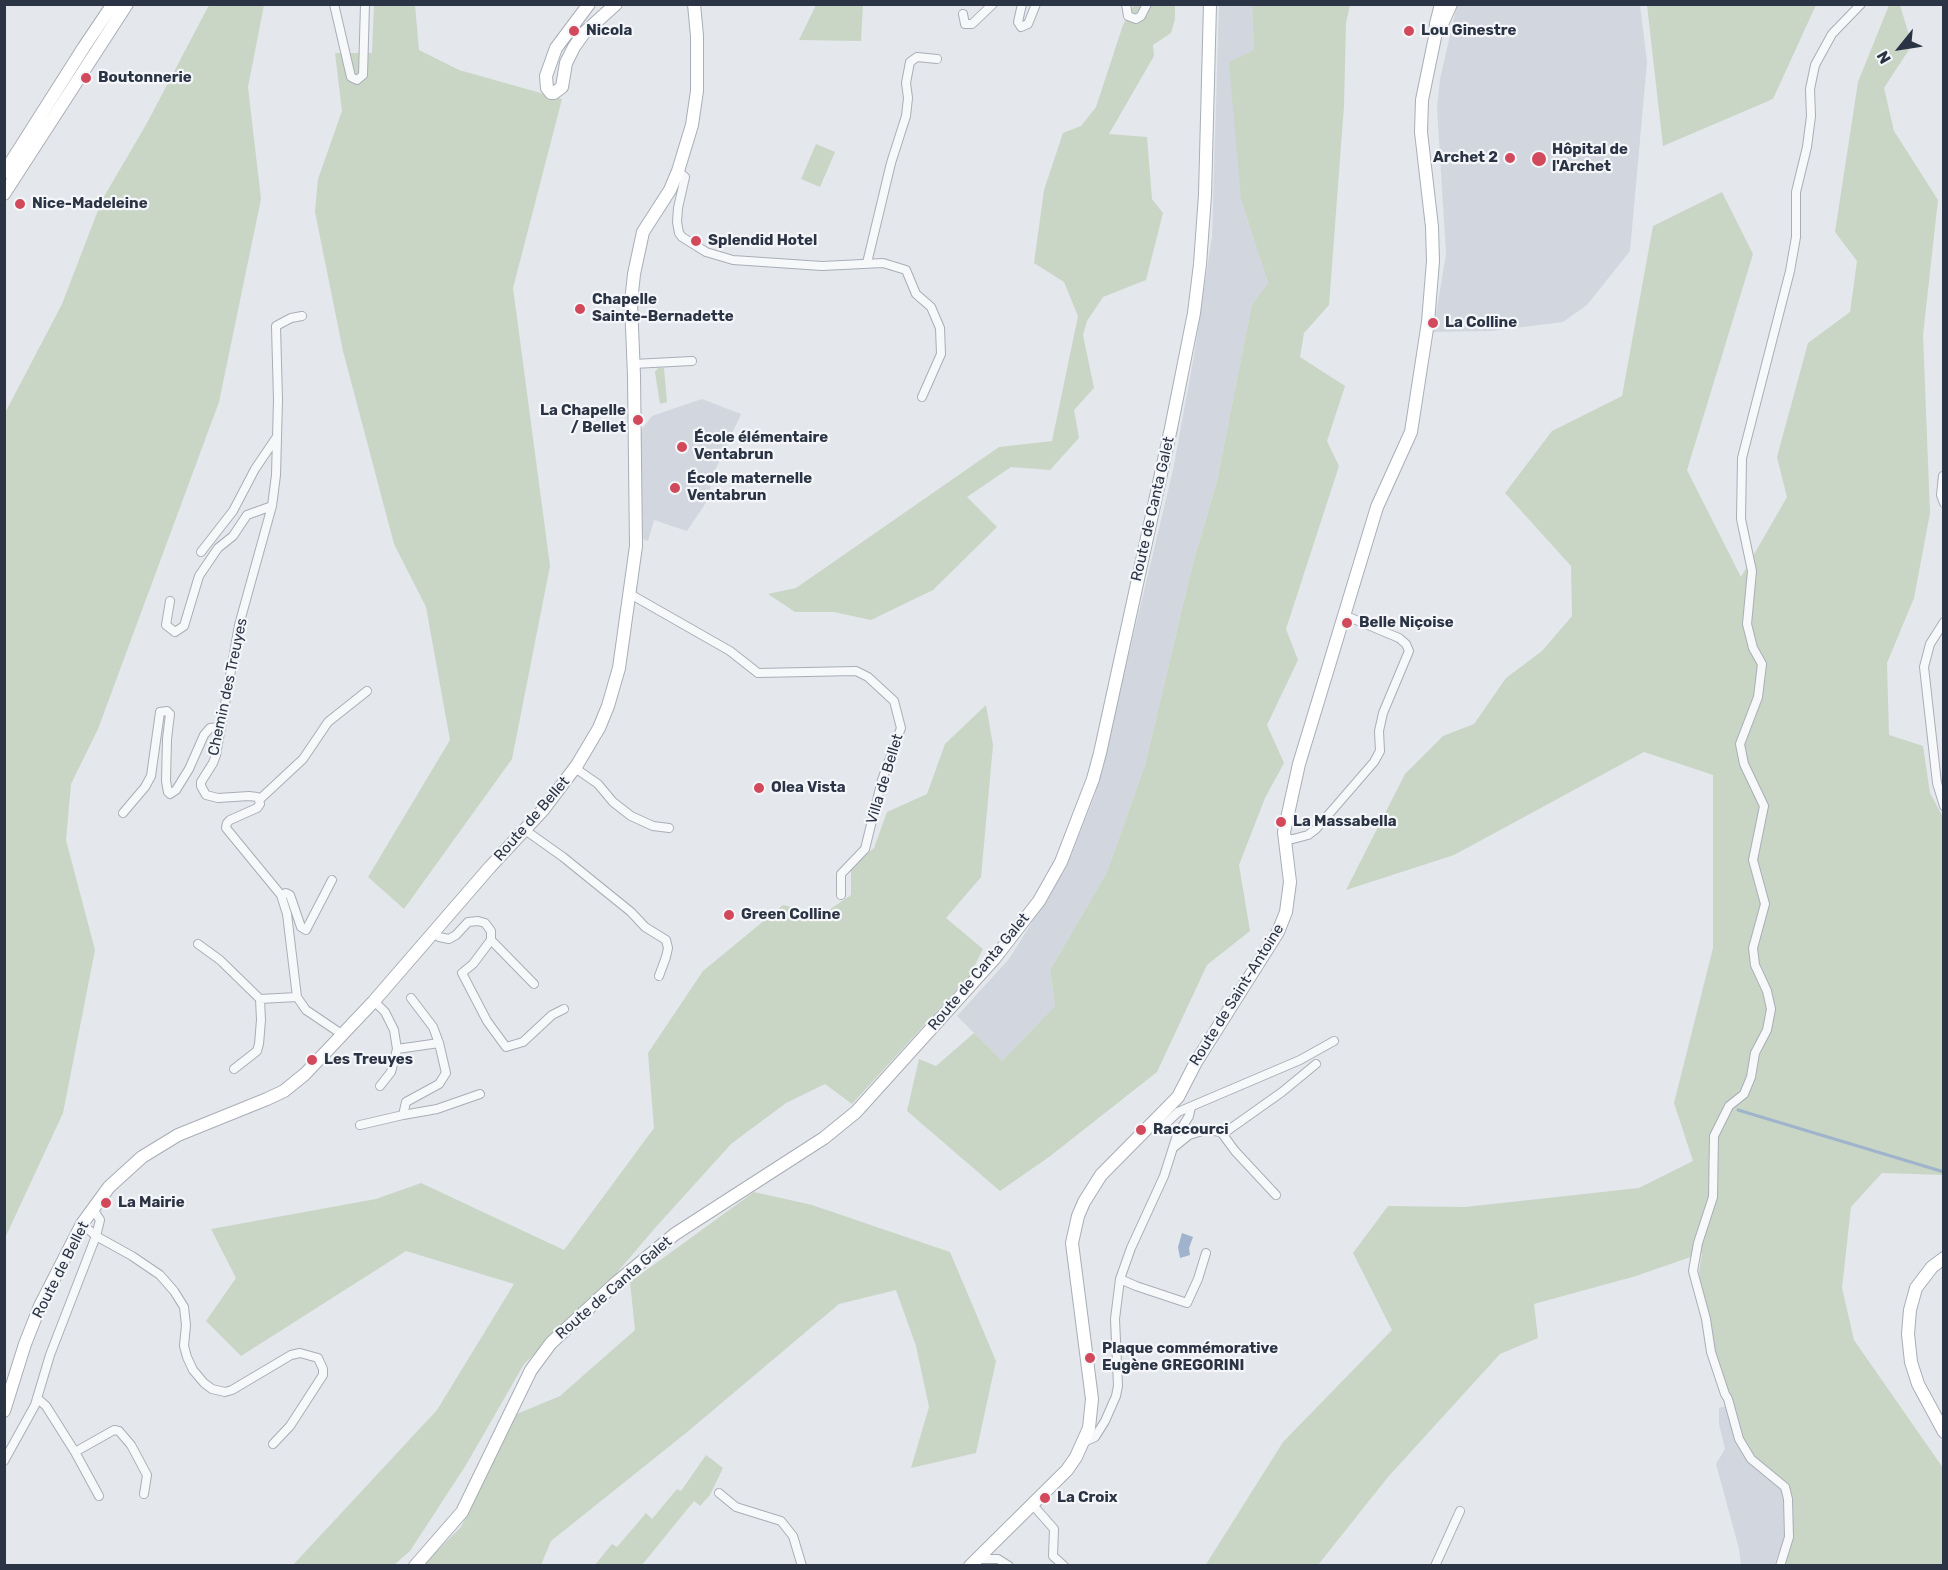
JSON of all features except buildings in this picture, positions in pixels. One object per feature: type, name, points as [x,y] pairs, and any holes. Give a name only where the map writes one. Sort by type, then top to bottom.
[{"type":"street","points":[[4,173],[113,4]]},
{"type":"street","points":[[4,194],[127,4]]},
{"type":"street","points":[[334,4],[350,74],[353,79],[357,80],[363,75],[365,4]]},
{"type":"street","points":[[588,4],[556,48],[546,76],[550,93],[562,87],[566,63],[584,33],[616,4]]},
{"type":"street","name":"Route de Bellet","points":[[4,1411],[40,1306],[82,1224],[109,1187],[142,1157],[178,1135],[284,1091],[305,1074],[374,1001],[543,810],[575,768],[599,728],[619,668],[630,594],[636,525],[631,302],[635,265],[644,232],[670,190],[678,171],[692,125],[697,91],[697,36],[694,4]]},
{"type":"street","points":[[963,14],[965,24],[972,24],[993,4]]},
{"type":"street","points":[[1022,4],[1018,22],[1021,27],[1028,24],[1036,4]]},
{"type":"street","points":[[1126,4],[1128,16],[1136,19],[1141,16],[1147,4]]},
{"type":"street","name":"Route de Canta Galet","points":[[415,1566],[462,1512],[531,1370],[551,1343],[617,1282],[675,1234],[824,1138],[856,1112],[994,959],[1039,901],[1061,862],[1093,779],[1171,428],[1194,313],[1200,264],[1204,195],[1210,4]]},
{"type":"street","name":"Route de Saint-Antoine","points":[[973,1562],[1067,1470],[1084,1442],[1092,1414],[1092,1398],[1072,1243],[1078,1216],[1101,1175],[1178,1097],[1196,1062],[1278,932],[1289,902],[1290,882],[1284,839],[1285,823],[1299,764],[1377,507],[1411,432],[1430,312],[1433,243],[1421,117],[1424,86],[1441,4]]},
{"type":"street","name":"Route de Saint-Antoine","points":[[1435,37],[1451,4]]},
{"type":"street","points":[[1780,1566],[1789,1537],[1788,1498],[1785,1487],[1751,1459],[1743,1449],[1711,1352],[1706,1319],[1694,1271],[1698,1243],[1713,1197],[1714,1136],[1729,1107],[1744,1094],[1751,1077],[1755,1053],[1767,1030],[1771,1009],[1767,991],[1755,965],[1753,948],[1765,904],[1753,860],[1764,806],[1744,764],[1740,744],[1758,697],[1762,664],[1753,648],[1747,624],[1752,571],[1741,519],[1742,458],[1790,271],[1796,237],[1796,192],[1811,116],[1810,88],[1815,66],[1832,34],[1861,4]]},
{"type":"street","points":[[867,263],[891,163],[906,116],[908,98],[906,83],[910,62],[917,57],[937,59]]},
{"type":"street","points":[[678,171],[685,177],[678,208],[679,233],[706,252],[733,260],[800,266],[891,264],[906,270],[916,294],[931,307],[939,324],[941,354],[922,397]]},
{"type":"street","name":"Chemin des Treuyes","points":[[259,800],[257,797],[249,796],[218,798],[206,795],[202,790],[201,782],[216,754],[239,625],[272,506],[277,438],[276,326],[291,318],[302,316]]},
{"type":"street","points":[[633,364],[692,362]]},
{"type":"street","points":[[201,552],[233,511],[255,469],[277,438]]},
{"type":"street","points":[[1943,476],[1941,495],[1944,503]]},
{"type":"street","points":[[170,601],[166,625],[175,632],[184,626],[199,576],[218,548],[233,536],[247,515],[272,506]]},
{"type":"street","name":"Villa de Bellet","points":[[630,594],[730,651],[758,674],[856,672],[868,677],[894,701],[901,728],[882,780],[865,849],[841,874],[841,895]]},
{"type":"street","points":[[1284,839],[1308,835],[1316,829],[1374,762],[1380,751],[1379,731],[1383,713],[1409,651],[1406,644],[1399,638],[1344,615]]},
{"type":"street","points":[[1944,622],[1930,644],[1924,667],[1937,783],[1944,806]]},
{"type":"street","points":[[343,1035],[306,1010],[297,998],[287,914],[281,895],[226,828],[230,820],[257,808],[260,804],[259,800],[303,759],[328,722],[367,691]]},
{"type":"street","points":[[123,813],[145,788],[151,776],[159,712],[167,711],[170,714],[166,739],[166,782],[170,794],[176,790],[189,769],[204,735],[210,728],[219,727]]},
{"type":"street","points":[[575,768],[598,784],[613,802],[631,816],[652,826],[669,828]]},
{"type":"street","points":[[525,830],[563,857],[631,912],[645,927],[666,940],[668,948],[659,976]]},
{"type":"street","points":[[281,895],[286,893],[290,895],[301,927],[306,930],[332,880]]},
{"type":"street","points":[[433,932],[439,937],[449,939],[468,922],[478,921],[485,923],[491,931],[491,940],[473,964],[462,973],[487,1021],[506,1047],[523,1042],[552,1015],[564,1009]]},
{"type":"street","points":[[491,940],[534,984]]},
{"type":"street","points":[[198,944],[220,960],[260,999],[261,1020],[257,1051],[234,1069]]},
{"type":"street","points":[[260,999],[297,998]]},
{"type":"street","points":[[403,1115],[406,1102],[439,1084],[446,1073],[433,1027],[411,998]]},
{"type":"street","points":[[374,1001],[385,1012],[394,1030],[396,1049],[391,1072],[380,1086]]},
{"type":"street","points":[[1152,1125],[1160,1129],[1178,1112],[1300,1060],[1334,1041]]},
{"type":"street","points":[[396,1049],[439,1043]]},
{"type":"street","points":[[1170,1151],[1189,1135],[1206,1130],[1227,1131],[1282,1092],[1316,1064]]},
{"type":"street","points":[[360,1125],[437,1109],[480,1094]]},
{"type":"street","points":[[1084,1442],[1095,1437],[1116,1396],[1118,1386],[1115,1319],[1120,1279],[1131,1248],[1164,1176],[1170,1151],[1189,1116],[1191,1107]]},
{"type":"street","points":[[1221,1132],[1235,1151],[1276,1195]]},
{"type":"street","points":[[4,1461],[37,1398],[50,1355],[96,1236],[100,1220],[93,1209]]},
{"type":"street","points":[[82,1224],[96,1236],[160,1275],[174,1291],[184,1307],[186,1325],[184,1346],[187,1357],[193,1370],[212,1389],[225,1392],[232,1390],[291,1355],[300,1353],[318,1358],[323,1375],[290,1426],[273,1444]]},
{"type":"street","points":[[1120,1279],[1187,1303],[1198,1279],[1206,1252]]},
{"type":"street","points":[[1944,1258],[1932,1268],[1916,1288],[1910,1310],[1908,1335],[1911,1362],[1918,1384],[1944,1432]]},
{"type":"street","points":[[37,1398],[46,1406],[99,1496]]},
{"type":"street","points":[[75,1452],[114,1430],[119,1431],[131,1445],[147,1475],[144,1494]]},
{"type":"street","points":[[719,1493],[736,1507],[782,1521],[793,1536],[802,1566]]},
{"type":"street","points":[[1032,1504],[1054,1529],[1053,1556],[1064,1566]]},
{"type":"street","points":[[1435,1566],[1460,1511]]},
{"type":"street","points":[[973,1562],[998,1559],[1009,1566]]},
{"type":"shaded area","points":[[1219,5],[1252,5],[1254,50],[1241,200],[1268,283],[1252,304],[1217,481],[1193,563],[1145,765],[1107,872],[1050,970],[1055,1006],[1002,1061],[957,1016],[1009,959],[1066,868],[1095,795],[1173,470],[1194,356],[1212,236]]},
{"type":"shaded area","name":"Hôpital de l'Archet","points":[[1457,5],[1640,5],[1647,62],[1630,251],[1587,305],[1563,322],[1491,331],[1433,332],[1446,254],[1437,108],[1440,79]]},
{"type":"shaded area","points":[[702,399],[741,414],[713,475],[707,501],[687,531],[654,520],[648,541],[643,539],[639,433],[652,416]]},
{"type":"shaded area","points":[[1727,1406],[1784,1495],[1787,1534],[1774,1565],[1741,1565],[1739,1549],[1716,1464],[1725,1449],[1719,1424],[1719,1408]]},
{"type":"green space","points":[[1647,4],[1816,5],[1773,99],[1663,146]]},
{"type":"green space","points":[[209,5],[264,5],[248,87],[261,199],[219,402],[98,729],[71,784],[66,840],[95,950],[63,1113],[5,1238],[5,413],[62,304],[102,200],[147,123]]},
{"type":"green space","points":[[374,5],[415,5],[419,50],[459,70],[562,99],[513,288],[550,566],[512,759],[404,909],[368,877],[450,740],[426,607],[394,544],[343,351],[315,212],[318,179],[342,111],[335,53],[372,53]]},
{"type":"green space","points":[[816,5],[863,5],[861,41],[799,40]]},
{"type":"green space","points":[[1134,5],[1175,5],[1175,19],[1171,33],[1153,45],[1154,56],[1109,134],[1147,137],[1152,199],[1163,213],[1146,280],[1103,297],[1087,321],[1083,335],[1094,388],[1074,410],[1079,438],[1050,470],[1011,467],[967,497],[997,527],[933,590],[871,620],[834,612],[795,612],[768,594],[796,588],[999,447],[1052,441],[1078,316],[1064,282],[1034,263],[1044,190],[1063,133],[1081,126],[1096,107],[1123,25]]},
{"type":"green space","points":[[1252,5],[1350,5],[1346,23],[1344,106],[1329,305],[1304,333],[1300,357],[1345,386],[1327,441],[1339,466],[1286,629],[1298,660],[1267,725],[1284,763],[1265,798],[1239,865],[1250,931],[1207,965],[1157,1072],[1049,1157],[1000,1191],[907,1111],[919,1059],[936,1066],[974,1033],[1002,1061],[1055,1006],[1050,970],[1107,872],[1145,765],[1193,563],[1217,481],[1252,304],[1268,283],[1241,200],[1229,62],[1254,50]]},
{"type":"green space","points":[[1889,5],[1900,5],[1912,45],[1884,88],[1894,131],[1938,200],[1923,335],[1930,513],[1914,598],[1887,663],[1889,735],[1923,746],[1930,793],[1943,817],[1944,1175],[1882,1173],[1851,1207],[1842,1288],[1854,1340],[1943,1468],[1943,1565],[1774,1565],[1781,1554],[1787,1532],[1784,1495],[1782,1489],[1749,1461],[1727,1406],[1699,1273],[1702,1253],[1636,1276],[1534,1304],[1538,1338],[1500,1354],[1388,1477],[1318,1565],[1205,1566],[1283,1442],[1392,1330],[1353,1253],[1388,1206],[1465,1207],[1639,1188],[1693,1161],[1674,1103],[1713,948],[1713,775],[1644,752],[1454,855],[1346,890],[1405,774],[1443,736],[1474,724],[1506,678],[1542,651],[1572,616],[1571,566],[1505,493],[1552,431],[1622,396],[1653,226],[1722,192],[1753,254],[1687,470],[1741,577],[1787,497],[1777,457],[1808,343],[1850,312],[1857,261],[1835,232],[1858,82]]},
{"type":"green space","points":[[816,144],[835,152],[820,187],[801,179]]},
{"type":"green space","points":[[658,368],[664,368],[667,402],[660,404],[655,372]]},
{"type":"green space","points":[[986,705],[993,745],[981,877],[946,918],[983,949],[970,975],[852,1104],[825,1084],[786,1103],[731,1144],[609,1282],[524,1364],[466,1465],[410,1551],[394,1565],[293,1565],[437,1410],[514,1284],[406,1251],[241,1356],[206,1321],[236,1278],[211,1229],[376,1199],[421,1183],[564,1250],[654,1128],[648,1053],[703,971],[783,905],[823,914],[851,895],[851,868],[874,848],[887,812],[927,794],[945,744]]},
{"type":"green space","points":[[754,1192],[812,1205],[950,1252],[996,1361],[976,1453],[911,1468],[929,1407],[916,1346],[896,1290],[839,1304],[686,1433],[551,1541],[541,1565],[422,1566],[461,1527],[517,1414],[560,1396],[635,1330],[630,1282]]},
{"type":"green space","points":[[706,1455],[723,1468],[710,1495],[700,1506],[694,1501],[642,1565],[595,1565],[612,1544],[617,1547],[646,1513],[652,1519],[677,1489],[681,1491]]},
{"type":"water","points":[[1182,1233],[1193,1237],[1189,1248],[1190,1255],[1180,1258],[1178,1247]]},
{"type":"waterway","points":[[1738,1110],[1944,1172]]},
{"type":"place","name":"Nicola","points":[[574,31]]},
{"type":"place","name":"Lou Ginestre","points":[[1409,31]]},
{"type":"place","name":"Boutonnerie","points":[[86,78]]},
{"type":"place","name":"Archet 2","points":[[1510,158]]},
{"type":"place","name":"Hôpital de l'Archet","points":[[1539,159]]},
{"type":"place","name":"Nice-Madeleine","points":[[20,204]]},
{"type":"place","name":"Splendid Hotel","points":[[696,241]]},
{"type":"place","name":"Chapelle Sainte-Bernadette","points":[[580,309]]},
{"type":"place","name":"La Colline","points":[[1433,323]]},
{"type":"place","name":"La Chapelle / Bellet","points":[[638,420]]},
{"type":"place","name":"École élémentaire Ventabrun","points":[[682,447]]},
{"type":"place","name":"École maternelle Ventabrun","points":[[675,488]]},
{"type":"place","name":"Belle Niçoise","points":[[1347,623]]},
{"type":"place","name":"Olea Vista","points":[[759,788]]},
{"type":"place","name":"La Massabella","points":[[1281,822]]},
{"type":"place","name":"Green Colline","points":[[729,915]]},
{"type":"place","name":"Les Treuyes","points":[[312,1060]]},
{"type":"place","name":"Raccourci","points":[[1141,1130]]},
{"type":"place","name":"La Mairie","points":[[106,1203]]},
{"type":"place","name":"Plaque commémorative Eugène GREGORINI","points":[[1090,1358]]},
{"type":"place","name":"La Croix","points":[[1045,1498]]}]
